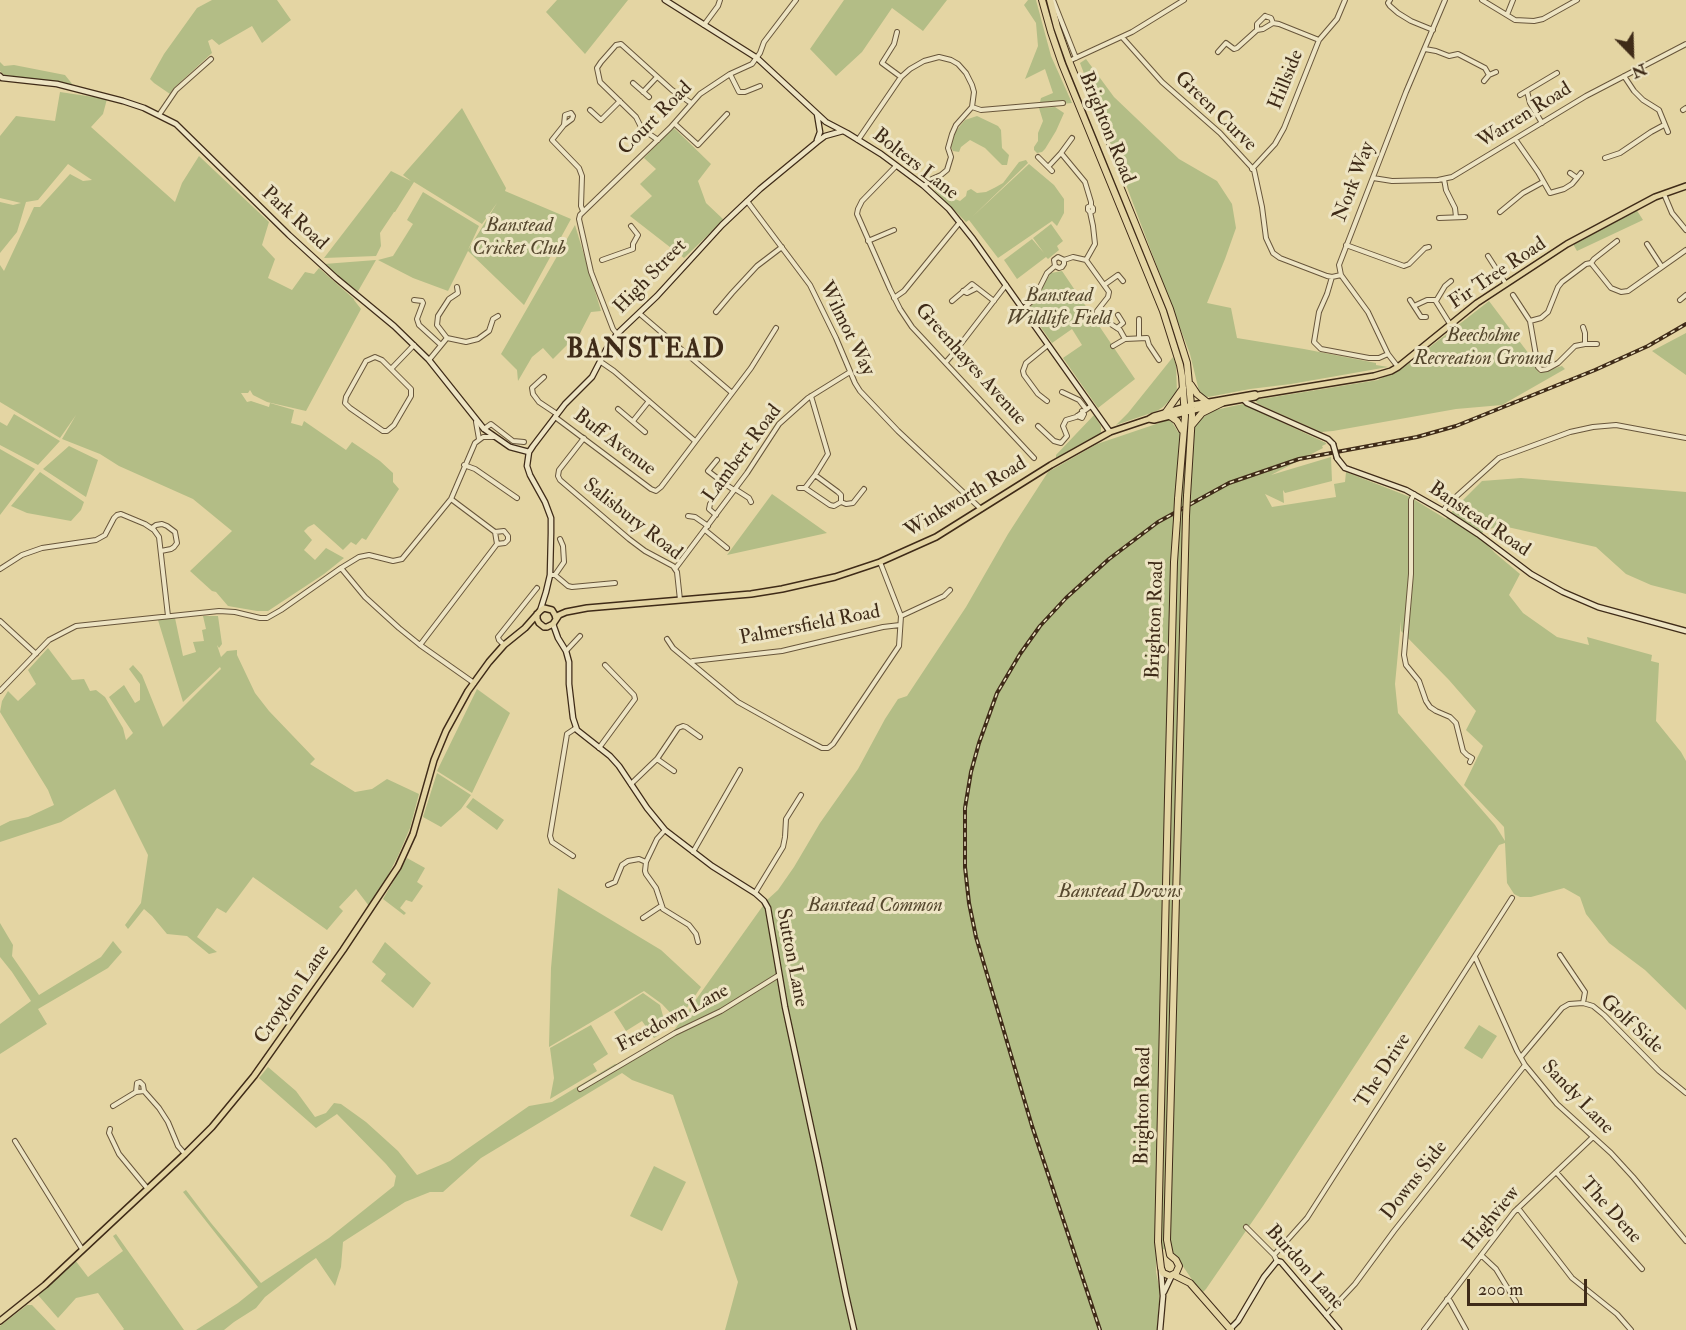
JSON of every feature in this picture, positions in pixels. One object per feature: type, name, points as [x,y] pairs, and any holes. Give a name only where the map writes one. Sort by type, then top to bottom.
[{"type":"highway","name":"Brighton Road","points":[[1042,0],[1062,64],[1182,359],[1184,388],[1192,426],[1185,516],[1167,1229],[1168,1248],[1190,1283]]},
{"type":"highway","name":"Brighton Road","points":[[1052,0],[1057,27],[1170,309],[1189,382],[1174,562],[1162,1010],[1158,1242],[1161,1267]]},
{"type":"highway","points":[[1189,382],[1206,402]]},
{"type":"highway","points":[[1183,434],[1179,423],[1168,414],[1184,388]]},
{"type":"highway","points":[[1192,426],[1202,413],[1222,403]]},
{"type":"highway","points":[[1173,1275],[1178,1269],[1176,1261],[1165,1258],[1161,1267],[1166,1275],[1173,1275],[1190,1283],[1230,1330]]},
{"type":"main road","points":[[665,0],[757,58],[826,122],[819,129]]},
{"type":"main road","name":"Park Road","points":[[0,76],[57,84],[123,101],[176,124],[296,242],[414,345],[429,360],[484,429],[510,447],[529,452]]},
{"type":"main road","points":[[817,114],[819,129],[827,135]]},
{"type":"main road","name":"Bolters Lane","points":[[826,122],[858,140],[924,186],[960,221],[1110,432]]},
{"type":"main road","points":[[827,135],[832,126]]},
{"type":"main road","name":"High Street","points":[[816,142],[819,129]]},
{"type":"main road","points":[[827,135],[843,131]]},
{"type":"main road","name":"High Street","points":[[529,452],[570,399],[592,377],[617,334],[640,314],[714,233],[747,201],[827,135]]},
{"type":"main road","name":"Fir Tree Road","points":[[1149,419],[1154,416],[1222,403],[1255,393],[1258,395],[1374,376],[1398,367],[1477,303],[1585,234],[1637,206],[1686,186]]},
{"type":"main road","name":"Fir Tree Road","points":[[1188,409],[1206,402],[1241,397]]},
{"type":"main road","name":"Banstead Road","points":[[1241,397],[1247,403],[1328,439],[1333,444],[1337,458],[1345,468],[1380,479],[1443,510],[1530,574],[1563,592],[1598,607],[1686,631]]},
{"type":"main road","name":"Winkworth Road","points":[[550,609],[575,610],[751,594],[835,577],[880,562],[936,537],[1051,465],[1110,432],[1149,419]]},
{"type":"main road","points":[[529,452],[527,466],[545,502],[550,519],[552,575],[537,619],[542,626],[558,638]]},
{"type":"main road","points":[[546,592],[546,601],[555,615],[554,622],[558,638],[566,651],[569,662],[569,684],[576,728]]},
{"type":"main road","points":[[539,613],[544,608],[550,609]]},
{"type":"main road","name":"Winkworth Road","points":[[554,622],[561,614],[575,610]]},
{"type":"main road","name":"Croydon Lane","points":[[0,1321],[45,1285],[185,1154],[212,1127],[259,1069],[344,950],[398,867],[413,834],[438,750],[459,705],[504,645],[539,613]]},
{"type":"main road","points":[[542,626],[554,622]]},
{"type":"main road","name":"Croydon Lane","points":[[525,628],[542,626]]},
{"type":"main road","name":"Sutton Lane","points":[[576,728],[619,766],[651,814],[665,830],[712,866],[755,893],[768,908],[779,975],[854,1330]]},
{"type":"main road","points":[[1230,1330],[1277,1261]]},
{"type":"main road","name":"Burdon Lane","points":[[1277,1261],[1281,1262],[1339,1330]]},
{"type":"main road","name":"Brighton Road","points":[[1160,1330],[1163,1296],[1161,1267]]},
{"type":"main road","name":"Brighton Road","points":[[1163,1296],[1173,1275]]},
{"type":"street","points":[[704,25],[720,0]]},
{"type":"street","points":[[757,58],[764,42],[796,0]]},
{"type":"street","points":[[1170,0],[1174,7]]},
{"type":"street","points":[[1072,60],[1122,37],[1184,0]]},
{"type":"street","name":"Hillside","points":[[1252,169],[1275,144],[1284,128],[1319,40],[1337,19],[1345,0]]},
{"type":"street","points":[[1389,0],[1390,6],[1398,13],[1433,30]]},
{"type":"street","name":"Nork Way","points":[[1341,275],[1339,265],[1346,245],[1445,0]]},
{"type":"street","points":[[1482,0],[1519,21],[1539,20],[1578,0]]},
{"type":"street","points":[[1507,15],[1513,0]]},
{"type":"street","points":[[1257,30],[1257,24],[1263,16],[1269,16],[1272,23]]},
{"type":"street","points":[[1218,52],[1226,44],[1234,49],[1239,48],[1257,30],[1262,30],[1272,23],[1319,40]]},
{"type":"street","points":[[897,32],[894,44],[882,63],[901,77]]},
{"type":"street","name":"Green Curve","points":[[1122,37],[1162,82],[1206,119],[1252,169],[1262,207],[1266,238],[1273,253],[1280,258],[1332,277]]},
{"type":"street","name":"Warren Road","points":[[1373,178],[1392,181],[1444,179],[1458,174],[1586,96],[1686,44]]},
{"type":"street","points":[[658,140],[642,129],[636,117],[600,82],[597,75],[598,65],[616,45],[624,46],[672,90],[691,103]]},
{"type":"street","points":[[1425,49],[1449,56],[1458,54],[1485,68],[1489,75]]},
{"type":"street","points":[[858,140],[901,77],[910,69],[924,61],[939,57],[951,60],[963,69],[972,85],[974,92],[972,107],[952,134],[948,148],[951,157],[947,170],[924,186]]},
{"type":"street","name":"Court Road","points":[[583,211],[674,124],[700,94],[729,74],[748,66],[757,58]]},
{"type":"street","points":[[159,115],[176,90],[211,59]]},
{"type":"street","points":[[1484,81],[1496,72]]},
{"type":"street","points":[[729,74],[739,92],[760,86]]},
{"type":"street","points":[[1520,95],[1557,74]]},
{"type":"street","points":[[1624,76],[1643,100],[1659,110],[1668,132]]},
{"type":"street","points":[[643,92],[657,77]]},
{"type":"street","points":[[633,82],[649,97]]},
{"type":"street","points":[[1527,91],[1530,103],[1542,123]]},
{"type":"street","points":[[590,110],[601,120],[620,101]]},
{"type":"street","points":[[972,107],[981,110],[1064,103]]},
{"type":"street","points":[[674,124],[698,145],[727,114]]},
{"type":"street","points":[[564,125],[552,140],[579,168],[582,176],[581,206],[583,211],[579,219],[589,264],[601,300],[617,334]]},
{"type":"street","points":[[1605,158],[1620,153],[1665,125]]},
{"type":"street","points":[[1048,167],[1072,138]]},
{"type":"street","points":[[1515,139],[1548,191],[1552,193],[1569,187],[1581,173]]},
{"type":"street","points":[[1061,153],[1082,177],[1090,206],[1094,209],[1090,212],[1095,244],[1086,260]]},
{"type":"street","points":[[1038,157],[1052,171]]},
{"type":"street","name":"Greenhayes Avenue","points":[[896,166],[862,201],[858,209],[858,219],[894,298],[912,327],[1034,458]]},
{"type":"street","points":[[1570,173],[1577,178]]},
{"type":"street","points":[[1444,179],[1456,217]]},
{"type":"street","points":[[1500,212],[1523,193],[1543,182]]},
{"type":"street","points":[[1664,194],[1672,213],[1686,230]]},
{"type":"street","name":"Wilmot Way","points":[[747,201],[810,285],[857,387],[898,431],[981,509]]},
{"type":"street","points":[[1439,218],[1465,217]]},
{"type":"street","points":[[894,298],[904,291],[960,221]]},
{"type":"street","points":[[602,260],[633,249],[638,235],[631,226]]},
{"type":"street","points":[[868,241],[894,230]]},
{"type":"street","points":[[1530,321],[1541,318],[1548,312],[1560,285],[1617,241]]},
{"type":"street","points":[[1647,244],[1662,267]]},
{"type":"street","points":[[1346,245],[1404,266],[1429,247]]},
{"type":"street","points":[[716,312],[758,266],[782,247]]},
{"type":"street","points":[[1591,263],[1611,288],[1621,292],[1630,291],[1685,251]]},
{"type":"street","points":[[1488,256],[1506,284]]},
{"type":"street","points":[[1055,266],[1055,259],[1060,257],[1064,260],[1073,258],[1086,260],[1109,292],[1096,313],[1117,328],[1125,339]]},
{"type":"street","points":[[1055,266],[1062,267],[1064,260]]},
{"type":"street","points":[[589,264],[596,261]]},
{"type":"street","points":[[1023,309],[1034,299],[1047,273],[1055,266]]},
{"type":"street","points":[[1104,285],[1118,274],[1123,281]]},
{"type":"street","points":[[1388,354],[1373,359],[1321,349],[1315,344],[1313,340],[1319,312],[1332,277],[1341,275],[1368,312],[1388,354],[1398,367]]},
{"type":"street","points":[[1436,301],[1451,281]]},
{"type":"street","points":[[952,301],[972,284],[994,301]]},
{"type":"street","points":[[946,362],[1006,285]]},
{"type":"street","points":[[457,287],[458,292],[449,299],[438,316],[437,325],[447,338],[466,342],[478,339],[489,332],[493,320],[498,316]]},
{"type":"street","points":[[1513,295],[1530,321],[1538,367],[1541,370],[1553,366],[1575,346],[1597,344]]},
{"type":"street","points":[[1680,300],[1686,295]]},
{"type":"street","points":[[1414,306],[1433,299],[1450,324]]},
{"type":"street","points":[[414,300],[422,301],[424,304],[417,319],[419,325],[441,345]]},
{"type":"street","points":[[1410,300],[1421,317],[1426,317]]},
{"type":"street","points":[[640,314],[731,392]]},
{"type":"street","points":[[1117,328],[1123,323],[1118,315]]},
{"type":"street","points":[[1139,319],[1139,338]]},
{"type":"street","points":[[1583,327],[1585,344]]},
{"type":"street","points":[[601,362],[695,441],[751,368],[776,328]]},
{"type":"street","points":[[1113,346],[1125,339],[1153,337]]},
{"type":"street","points":[[429,360],[447,338]]},
{"type":"street","points":[[1147,338],[1159,360]]},
{"type":"street","points":[[391,369],[414,345]]},
{"type":"street","points":[[1047,401],[1038,394],[1023,371],[1026,363],[1048,345]]},
{"type":"street","points":[[369,358],[379,358],[391,369],[411,389],[411,396],[394,425],[387,431],[383,431],[345,403],[369,358]]},
{"type":"street","name":"Lambert Road","points":[[675,569],[763,450],[779,424],[812,396],[850,372]]},
{"type":"street","name":"Buff Avenue","points":[[544,377],[532,388],[532,394],[539,402],[651,489],[656,491],[661,487],[695,441]]},
{"type":"street","points":[[1062,392],[1079,400],[1084,410]]},
{"type":"street","points":[[805,488],[827,457],[828,451],[812,396]]},
{"type":"street","points":[[633,421],[650,401]]},
{"type":"street","points":[[1038,426],[1054,441],[1061,443],[1067,436],[1062,426],[1064,423],[1068,418],[1077,416],[1091,405]]},
{"type":"street","points":[[618,409],[645,432]]},
{"type":"street","points":[[0,691],[55,636],[76,626],[219,610],[267,618],[359,557],[369,555],[393,561],[402,559],[451,499],[472,447],[479,438],[476,420]]},
{"type":"street","points":[[484,429],[491,423],[513,441],[524,442]]},
{"type":"street","points":[[1443,510],[1499,458],[1570,432],[1616,425],[1686,438]]},
{"type":"street","points":[[479,438],[494,437]]},
{"type":"street","name":"Salisbury Road","points":[[584,438],[559,470],[560,480],[629,539],[675,569],[680,601]]},
{"type":"street","points":[[510,447],[513,441]]},
{"type":"street","points":[[717,460],[708,471],[749,498],[751,502]]},
{"type":"street","points":[[464,465],[475,469],[517,498]]},
{"type":"street","points":[[799,488],[805,488],[830,505],[834,506],[840,502],[841,495],[815,475]]},
{"type":"street","points":[[716,515],[710,511],[708,506],[725,484]]},
{"type":"street","points":[[840,502],[853,503],[864,489]]},
{"type":"street","points":[[1414,494],[1411,500],[1411,574],[1404,656],[1406,665],[1421,684],[1430,707],[1450,717],[1456,723],[1463,751],[1473,758],[1470,762]]},
{"type":"street","points":[[420,645],[497,544],[508,540],[504,531],[495,532],[451,499]]},
{"type":"street","points":[[699,520],[704,513]]},
{"type":"street","points":[[0,569],[22,555],[42,548],[96,540],[105,535],[117,515],[121,514],[152,528],[159,537],[168,616]]},
{"type":"street","points":[[688,516],[699,520],[727,548]]},
{"type":"street","points":[[152,528],[162,524],[175,532],[177,543],[171,549],[162,551]]},
{"type":"street","points":[[495,532],[497,544]]},
{"type":"street","points":[[560,539],[564,562],[552,575],[572,587],[599,582],[615,583]]},
{"type":"street","points":[[667,639],[673,648],[731,697],[822,748],[828,748],[898,650],[901,616],[880,562]]},
{"type":"street","points":[[341,568],[378,609],[420,645],[474,683]]},
{"type":"street","points":[[504,645],[498,637],[537,588]]},
{"type":"street","points":[[901,616],[944,596],[950,590]]},
{"type":"street","points":[[0,621],[36,654]]},
{"type":"street","name":"Palmersfield Road","points":[[690,662],[782,651],[900,625]]},
{"type":"street","points":[[566,651],[580,636]]},
{"type":"street","points":[[599,748],[635,699],[634,695],[604,665]]},
{"type":"street","points":[[631,784],[657,759],[681,727],[686,727],[700,737]]},
{"type":"street","points":[[573,856],[551,840],[550,829],[567,734],[576,728]]},
{"type":"street","points":[[657,759],[674,771]]},
{"type":"street","points":[[693,852],[740,770]]},
{"type":"street","points":[[755,893],[783,847],[786,819],[801,795]]},
{"type":"street","points":[[665,830],[657,839],[646,862],[646,874],[656,888],[661,906],[667,913],[682,919],[689,925],[696,934],[698,942]]},
{"type":"street","points":[[608,885],[615,882],[624,863],[635,859],[646,862]]},
{"type":"street","name":"The Drive","points":[[1274,1255],[1307,1218],[1512,898]]},
{"type":"street","points":[[644,918],[661,906]]},
{"type":"street","name":"Golf Side","points":[[1560,955],[1585,992],[1583,1003]]},
{"type":"street","name":"Sandy Lane","points":[[1475,957],[1525,1065],[1557,1104],[1639,1183],[1686,1241]]},
{"type":"street","name":"Freedown Lane","points":[[580,1089],[675,1033],[721,1011],[779,975]]},
{"type":"street","name":"Golf Side","points":[[1521,1057],[1562,1008],[1569,1004],[1583,1003],[1593,1006],[1659,1071],[1686,1093]]},
{"type":"street","name":"Downs Side","points":[[1326,1315],[1355,1284],[1525,1065]]},
{"type":"street","points":[[136,1092],[137,1083],[140,1082],[144,1091],[168,1122],[178,1146],[185,1154]]},
{"type":"street","points":[[113,1106],[136,1092],[144,1091]]},
{"type":"street","points":[[110,1129],[109,1133],[119,1155],[147,1188]]},
{"type":"street","name":"Highview","points":[[1424,1330],[1518,1208],[1593,1137]]},
{"type":"street","points":[[15,1141],[82,1249]]},
{"type":"street","name":"The Dene","points":[[1556,1172],[1642,1269]]},
{"type":"street","points":[[1518,1208],[1572,1278],[1617,1314],[1631,1330]]},
{"type":"street","name":"Burdon Lane","points":[[1246,1227],[1274,1255],[1277,1261]]},
{"type":"street","points":[[1481,1255],[1496,1269],[1516,1302]]},
{"type":"street","points":[[1447,1299],[1466,1330]]},
{"type":"green space","points":[[212,0],[277,0],[291,20],[262,43],[252,26],[219,45],[212,39],[208,41],[212,53],[170,94],[150,79],[164,54],[197,8]]},
{"type":"green space","points":[[557,0],[628,0],[585,54],[546,12]]},
{"type":"green space","points":[[844,0],[947,0],[923,31],[892,8],[862,52],[836,76],[810,49]]},
{"type":"green space","points":[[1028,0],[1036,0],[1051,56],[1072,103],[1039,106],[1041,98],[1053,93],[1045,69],[1025,79],[1038,46],[1036,23],[1024,5]]},
{"type":"green space","points":[[1086,59],[1114,97],[1179,159],[1217,181],[1232,204],[1236,228],[1207,303],[1231,308],[1237,338],[1304,349],[1388,367],[1203,396],[1199,391],[1190,354],[1080,63]]},
{"type":"green space","points":[[0,62],[4,66],[14,65],[65,75],[73,85],[4,75],[0,71]]},
{"type":"green space","points":[[60,92],[107,99],[103,114],[91,127],[175,202],[182,183],[199,156],[269,222],[262,245],[275,259],[268,278],[292,290],[305,272],[314,274],[319,268],[354,299],[361,309],[306,411],[267,402],[253,395],[250,390],[248,393],[241,393],[247,402],[251,401],[269,407],[270,403],[294,410],[291,423],[302,426],[304,421],[346,450],[352,442],[393,473],[393,482],[399,489],[366,540],[362,538],[356,545],[351,542],[343,550],[314,524],[308,527],[304,531],[312,540],[304,550],[315,560],[326,548],[344,558],[268,611],[228,606],[216,592],[190,571],[232,531],[193,499],[119,466],[100,454],[62,439],[76,415],[60,438],[0,402],[0,265],[4,271],[34,207],[40,207],[70,174],[83,181],[92,180],[68,164],[38,200],[26,202],[17,232],[0,253],[0,202],[13,205],[21,203],[0,198],[0,136],[16,116],[55,121]]},
{"type":"green space","points":[[1055,107],[1064,113],[1045,149],[1037,153],[1034,147],[1038,141],[1038,133],[1043,121],[1039,108]]},
{"type":"green space","name":"Banstead Cricket Club","points":[[462,108],[506,188],[505,191],[571,219],[524,305],[468,251],[448,291],[413,278],[378,260],[393,256],[413,224],[407,220],[423,192],[479,226],[468,250],[497,203],[482,224],[414,182],[380,233],[381,246],[376,256],[324,258],[391,171],[411,181],[403,175]]},
{"type":"green space","points":[[977,116],[998,126],[1001,130],[1002,148],[1009,155],[1007,165],[1002,165],[985,148],[970,140],[961,147],[959,152],[953,151],[951,147],[954,133],[965,120]]},
{"type":"green space","points":[[673,127],[711,164],[698,181],[706,203],[724,220],[684,258],[630,216],[652,196],[640,184],[656,169],[644,158]]},
{"type":"green space","points":[[1026,160],[1028,163],[972,217],[1029,164],[1054,185],[1064,199],[1064,213],[1057,226],[1052,221],[998,258],[969,220],[966,222],[935,191],[933,186],[937,183],[944,186],[952,192],[955,199],[960,201],[971,189],[977,193],[986,192],[1003,183],[1019,162]]},
{"type":"green space","points":[[1636,209],[1643,220],[1577,251],[1573,244]]},
{"type":"green space","points":[[1051,224],[1063,241],[1057,246],[1059,250],[1017,279],[1004,260],[1032,239],[1044,253],[1033,238]]},
{"type":"green space","points":[[575,225],[601,311],[591,312],[574,345],[570,342],[553,359],[543,348],[532,357],[518,381],[517,370],[501,354]]},
{"type":"green space","points":[[376,260],[357,293],[324,264]]},
{"type":"green space","name":"Banstead Wildlife Field","points":[[1062,271],[1135,379],[1098,408],[1063,358],[1082,345],[1072,329],[1052,343],[1028,309],[1039,296],[1051,273]]},
{"type":"green space","name":"Beecholme Recreation Ground","points":[[1489,301],[1529,354],[1533,353],[1539,373],[1562,366],[1565,369],[1502,405],[1456,409],[1333,431],[1321,432],[1258,404],[1255,400],[1378,380],[1408,364]]},
{"type":"green space","points":[[1686,333],[1686,375],[1652,351]]},
{"type":"green space","points":[[1173,357],[1176,365],[1177,393],[1157,411],[1116,425],[1128,413]]},
{"type":"green space","name":"Banstead Downs","points":[[1243,404],[1326,443],[1322,446],[1323,448],[1271,475],[1331,457],[1332,481],[1285,493],[1283,490],[1284,503],[1265,494],[1272,507],[1336,497],[1334,484],[1345,482],[1346,472],[1410,497],[1446,519],[1482,481],[1521,478],[1686,492],[1686,594],[1651,585],[1626,574],[1596,547],[1503,526],[1484,530],[1480,537],[1520,574],[1509,595],[1523,613],[1557,637],[1589,645],[1587,637],[1652,655],[1651,661],[1659,663],[1656,721],[1686,761],[1686,1010],[1645,970],[1609,943],[1586,914],[1580,897],[1564,888],[1531,897],[1520,897],[1514,894],[1507,883],[1505,843],[1499,845],[1263,1206],[1206,1289],[1203,1292],[1170,1251],[1156,1247],[1156,1272],[1160,1291],[1157,1330],[725,1330],[738,1282],[673,1095],[632,1080],[622,1073],[481,1158],[443,1192],[430,1192],[405,1202],[343,1242],[341,1267],[335,1286],[316,1258],[265,1297],[256,1308],[224,1330],[196,1330],[258,1287],[183,1192],[186,1190],[261,1283],[329,1238],[394,1186],[396,1176],[337,1114],[316,1128],[259,1078],[268,1067],[296,1091],[315,1117],[326,1113],[334,1103],[341,1104],[366,1122],[398,1151],[417,1175],[450,1161],[529,1106],[552,1102],[615,1064],[620,1065],[670,1036],[767,900],[778,890],[794,867],[820,823],[858,769],[898,699],[907,696],[966,607],[1008,534],[1048,472],[1097,444],[1168,420],[1178,432],[1198,423],[1200,419],[1215,410]],"holes":[[[1401,621],[1401,631],[1476,711],[1466,730],[1483,746],[1464,785],[1504,827],[1505,841],[1495,825],[1398,713],[1395,684]]]},
{"type":"green space","points":[[14,414],[60,441],[38,465],[0,445],[0,422],[7,426]]},
{"type":"green space","points":[[1094,415],[1101,426],[1101,433],[1056,458],[1056,455]]},
{"type":"green space","points":[[69,446],[98,460],[86,497],[43,469]]},
{"type":"green space","points":[[0,449],[35,469],[0,515]]},
{"type":"green space","points":[[40,472],[84,502],[81,510],[71,521],[27,513],[11,506]]},
{"type":"green space","points":[[772,494],[827,533],[727,555]]},
{"type":"green space","points":[[203,616],[218,616],[222,644],[219,648],[217,645],[221,657],[227,651],[237,650],[237,655],[255,693],[315,759],[310,764],[355,792],[372,789],[387,779],[419,794],[410,828],[398,856],[369,906],[356,889],[339,907],[343,911],[327,930],[253,877],[226,913],[217,908],[197,937],[217,952],[209,954],[187,936],[167,934],[144,909],[128,929],[125,925],[141,903],[148,855],[115,789],[61,822],[0,842],[0,826],[54,805],[48,790],[0,712],[2,701],[8,691],[18,701],[36,684],[28,670],[48,648],[72,680],[84,679],[90,691],[96,690],[105,697],[123,728],[126,740],[133,733],[109,697],[124,685],[135,703],[140,700],[140,684],[129,669],[133,665],[142,675],[163,727],[221,669],[220,667],[183,702],[158,620],[175,618],[183,656],[196,652],[193,642],[204,641],[202,630],[206,629]]},
{"type":"green space","points":[[477,689],[510,713],[472,793],[437,771]]},
{"type":"green space","points":[[437,773],[471,795],[461,809],[441,827],[423,817]]},
{"type":"green space","points":[[473,798],[504,820],[497,830],[466,807]]},
{"type":"green space","points":[[407,858],[425,868],[417,882],[423,886],[412,902],[406,900],[400,908],[406,913],[404,915],[383,899]]},
{"type":"green space","points":[[558,888],[661,950],[701,987],[678,1021],[662,1004],[644,991],[549,1047],[551,968]]},
{"type":"green space","points":[[0,923],[13,945],[12,956],[39,995],[101,957],[113,941],[122,952],[108,968],[38,1009],[47,1024],[0,1054],[0,1024],[31,1001],[0,957]]},
{"type":"green space","points":[[385,942],[431,983],[413,1008],[381,981],[386,974],[372,962]]},
{"type":"green space","points":[[643,993],[660,1005],[666,1027],[654,1038],[642,1021],[626,1031],[614,1012]]},
{"type":"green space","points":[[591,1025],[608,1054],[593,1064],[597,1071],[550,1099],[554,1078],[550,1048]]},
{"type":"green space","points":[[1479,1025],[1497,1036],[1482,1059],[1464,1048]]},
{"type":"green space","points":[[654,1166],[686,1182],[662,1231],[630,1216]]},
{"type":"green space","points":[[116,1234],[184,1330],[123,1330],[98,1293],[76,1298],[58,1318],[38,1295],[75,1260],[88,1277],[123,1251],[113,1236]]},
{"type":"green space","points":[[27,1305],[32,1305],[56,1330],[0,1330],[0,1326]]},
{"type":"railway","points":[[1100,1330],[1032,1126],[976,937],[969,903],[965,867],[965,808],[979,743],[997,693],[1040,626],[1066,598],[1109,559],[1158,522],[1229,483],[1299,459],[1417,437],[1456,426],[1595,370],[1648,346],[1686,324]]},
{"type":"district","name":"BANSTEAD","points":[[646,351]]},
{"type":"park label","name":"Banstead Common","points":[[875,907]]}]
